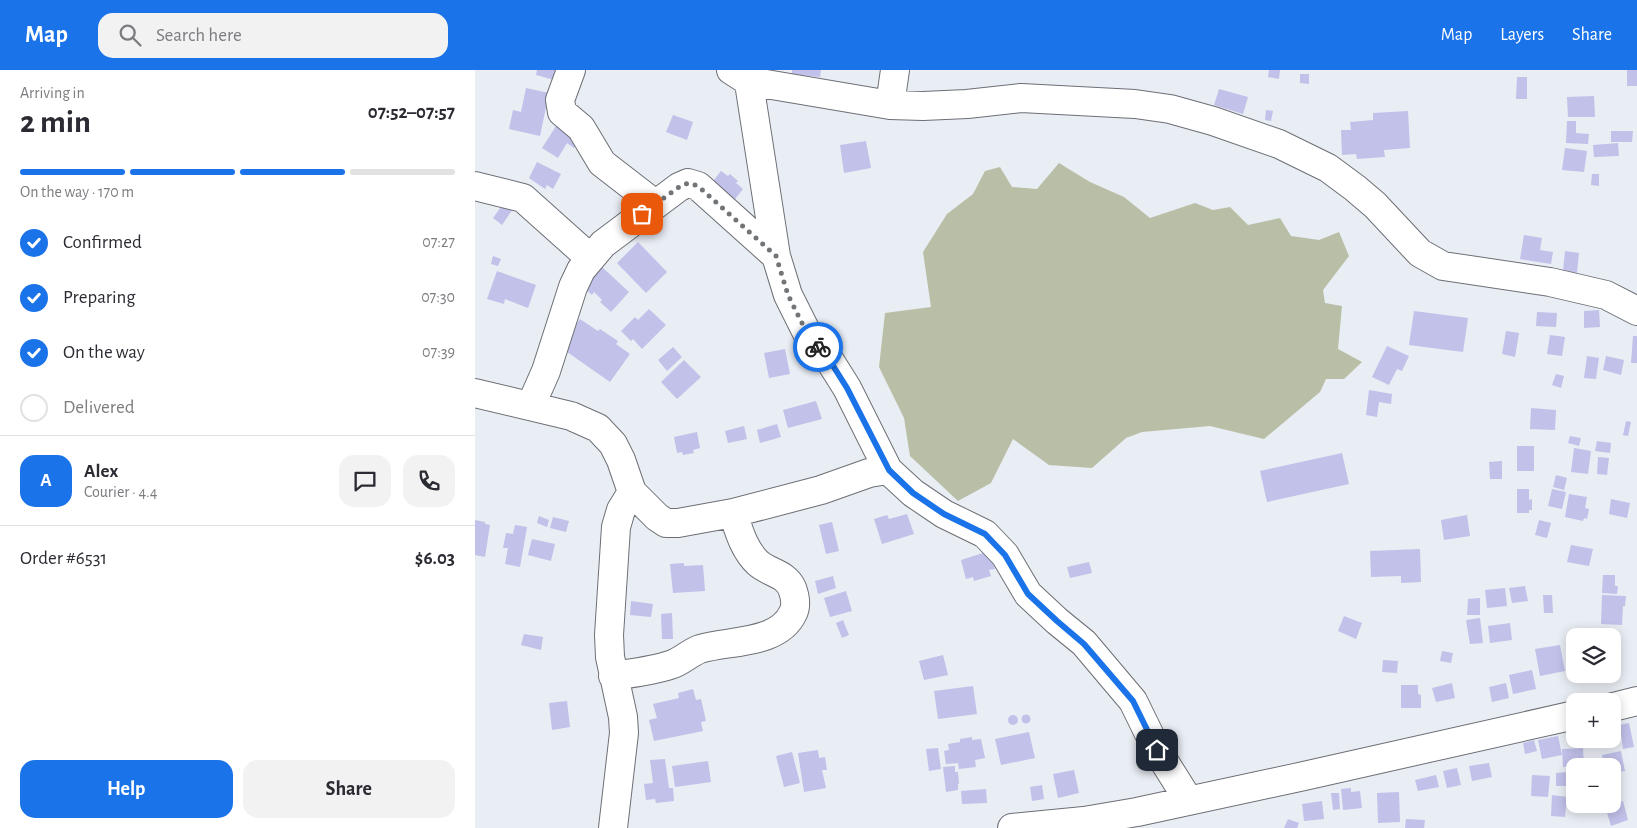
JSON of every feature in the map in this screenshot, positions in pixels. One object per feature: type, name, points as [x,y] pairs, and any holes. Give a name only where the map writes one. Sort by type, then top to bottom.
[{"type":"street","points":[[571,70],[559,100],[562,112],[581,128],[602,162],[655,204]]},
{"type":"street","points":[[890,105],[895,70]]},
{"type":"street","points":[[1189,801],[1157,750],[1133,701],[1084,644],[1028,594],[1005,555],[985,534],[944,514],[913,493],[889,470],[847,388],[830,361],[809,337],[788,295],[776,256],[742,74],[890,105],[967,104],[1021,98],[1135,104],[1178,111],[1279,144],[1328,168],[1375,205],[1420,253],[1443,266],[1550,282],[1606,295],[1637,311]]},
{"type":"street","points":[[531,405],[546,371],[573,287],[581,270],[603,244],[679,187],[688,183],[698,186],[776,256]]},
{"type":"street","points":[[475,186],[523,198],[590,258]]},
{"type":"street","points":[[475,393],[571,416],[598,428],[613,444],[631,492],[657,517],[667,523],[678,523],[733,513],[821,490],[869,473],[889,470]]},
{"type":"street","points":[[613,828],[624,733],[623,717],[609,657],[609,635],[616,527],[621,510],[631,492]]},
{"type":"street","points":[[613,676],[671,665],[690,653],[702,649],[755,639],[773,633],[783,627],[790,619],[795,608],[795,597],[791,586],[781,575],[760,565],[749,554],[733,513]]},
{"type":"street","points":[[1621,705],[1637,701]]},
{"type":"street","points":[[1011,828],[1084,821],[1189,801],[1566,717]]},
{"type":"green space","points":[[1059,163],[1090,182],[1124,197],[1150,218],[1195,203],[1213,210],[1230,207],[1248,225],[1280,218],[1291,236],[1319,240],[1339,232],[1349,256],[1323,290],[1325,303],[1342,306],[1338,349],[1362,362],[1344,379],[1326,379],[1320,392],[1264,439],[1210,426],[1142,432],[1126,438],[1092,468],[1049,465],[1013,439],[991,483],[958,501],[910,456],[904,418],[879,367],[885,313],[931,307],[923,252],[947,214],[973,194],[985,171],[1000,167],[1012,187],[1037,189]]},
{"type":"building","points":[[537,70],[561,70],[558,81],[536,75]]},
{"type":"building","points":[[792,70],[821,70],[820,77],[792,74]]},
{"type":"building","points":[[1269,70],[1280,70],[1279,79],[1268,77]]},
{"type":"building","points":[[1627,70],[1637,70],[1637,86],[1627,86]]},
{"type":"building","points":[[1300,74],[1309,74],[1309,84],[1300,83]]},
{"type":"building","points":[[1517,77],[1527,77],[1527,99],[1516,99]]},
{"type":"building","points":[[526,88],[549,93],[540,136],[509,129],[513,110],[521,112]]},
{"type":"building","points":[[1219,89],[1248,97],[1243,114],[1214,105]]},
{"type":"building","points":[[1594,96],[1595,117],[1568,117],[1567,97]]},
{"type":"building","points":[[1266,110],[1273,111],[1271,121],[1265,120]]},
{"type":"building","points":[[1408,111],[1410,148],[1384,150],[1385,157],[1357,159],[1356,154],[1342,155],[1341,130],[1351,130],[1350,122],[1373,120],[1373,113]]},
{"type":"building","points":[[673,115],[693,122],[687,140],[666,132]]},
{"type":"building","points":[[1567,121],[1576,121],[1576,133],[1589,134],[1588,144],[1566,143]]},
{"type":"building","points":[[558,123],[581,137],[574,148],[567,143],[558,158],[542,148]]},
{"type":"building","points":[[1611,131],[1633,131],[1632,142],[1611,142]]},
{"type":"building","points":[[866,141],[871,168],[844,173],[840,145]]},
{"type":"building","points":[[1618,143],[1619,156],[1594,157],[1593,145]]},
{"type":"building","points":[[1565,148],[1587,151],[1584,172],[1562,170]]},
{"type":"building","points":[[537,162],[561,174],[553,189],[547,185],[545,189],[529,178]]},
{"type":"building","points":[[721,171],[728,176],[730,174],[743,189],[732,203],[710,185]]},
{"type":"building","points":[[1592,174],[1599,174],[1599,186],[1591,185]]},
{"type":"building","points":[[506,200],[515,206],[502,225],[493,218]]},
{"type":"building","points":[[1524,235],[1542,238],[1540,250],[1553,252],[1551,264],[1520,259]]},
{"type":"building","points":[[638,242],[667,272],[646,293],[617,263]]},
{"type":"building","points":[[1565,251],[1579,253],[1577,273],[1563,271]]},
{"type":"building","points":[[493,256],[501,259],[498,266],[491,264]]},
{"type":"building","points":[[601,266],[629,292],[611,312],[600,302],[602,300],[594,292],[592,295],[582,286]]},
{"type":"building","points":[[497,271],[536,285],[528,308],[505,299],[504,304],[487,299]]},
{"type":"building","points":[[649,309],[666,325],[642,349],[633,339],[631,341],[621,331],[635,317],[638,320]]},
{"type":"building","points":[[1599,310],[1600,327],[1584,328],[1584,311]]},
{"type":"building","points":[[1414,311],[1468,318],[1463,352],[1409,345]]},
{"type":"building","points":[[1537,312],[1557,313],[1556,327],[1536,326]]},
{"type":"building","points":[[580,319],[618,341],[616,344],[630,354],[610,382],[560,347]]},
{"type":"building","points":[[1506,331],[1519,333],[1515,357],[1502,354]]},
{"type":"building","points":[[1550,335],[1565,337],[1562,356],[1547,354]]},
{"type":"building","points":[[1633,336],[1637,336],[1637,363],[1631,363]]},
{"type":"building","points":[[1387,346],[1409,356],[1402,371],[1397,369],[1389,385],[1372,377]]},
{"type":"building","points":[[673,347],[682,357],[667,371],[658,360]]},
{"type":"building","points":[[785,349],[790,374],[769,378],[764,353]]},
{"type":"building","points":[[1587,356],[1599,358],[1596,379],[1584,378]]},
{"type":"building","points":[[1606,356],[1624,360],[1621,375],[1603,370]]},
{"type":"building","points":[[684,360],[701,377],[677,399],[661,382]]},
{"type":"building","points":[[1556,374],[1564,376],[1561,388],[1552,385]]},
{"type":"building","points":[[1369,390],[1392,394],[1391,404],[1379,402],[1377,417],[1366,415]]},
{"type":"building","points":[[816,401],[822,419],[788,428],[783,410]]},
{"type":"building","points":[[1531,408],[1556,410],[1555,430],[1530,429]]},
{"type":"building","points":[[1626,421],[1631,422],[1628,436],[1623,435]]},
{"type":"building","points":[[777,424],[781,437],[760,443],[757,430]]},
{"type":"building","points":[[744,426],[747,439],[728,443],[725,431]]},
{"type":"building","points":[[697,432],[700,448],[693,450],[694,453],[683,455],[682,452],[677,453],[674,437]]},
{"type":"building","points":[[1570,436],[1581,438],[1579,446],[1568,443]]},
{"type":"building","points":[[1597,441],[1611,443],[1610,453],[1595,451]]},
{"type":"building","points":[[1517,446],[1534,446],[1534,471],[1517,471]]},
{"type":"building","points":[[1574,448],[1591,451],[1588,474],[1571,472]]},
{"type":"building","points":[[1342,453],[1349,484],[1267,502],[1260,471]]},
{"type":"building","points":[[1598,457],[1609,458],[1607,475],[1597,474]]},
{"type":"building","points":[[1502,461],[1502,479],[1490,479],[1489,462]]},
{"type":"building","points":[[1556,475],[1567,478],[1564,490],[1553,487]]},
{"type":"building","points":[[1517,489],[1529,489],[1529,500],[1532,499],[1532,510],[1529,510],[1529,513],[1517,513]]},
{"type":"building","points":[[1552,489],[1566,492],[1562,509],[1548,506]]},
{"type":"building","points":[[1569,494],[1587,497],[1585,508],[1589,509],[1587,519],[1584,518],[1583,521],[1565,517]]},
{"type":"building","points":[[1611,499],[1630,503],[1627,518],[1609,514]]},
{"type":"building","points":[[907,514],[914,534],[882,544],[874,519],[887,515],[889,519]]},
{"type":"building","points":[[1467,515],[1470,536],[1444,540],[1441,520]]},
{"type":"building","points":[[539,516],[549,520],[547,527],[537,523]]},
{"type":"building","points":[[553,517],[569,521],[566,532],[550,528]]},
{"type":"building","points":[[475,520],[490,525],[485,557],[475,555]]},
{"type":"building","points":[[1539,520],[1551,523],[1547,538],[1535,535]]},
{"type":"building","points":[[832,522],[839,551],[826,554],[819,525]]},
{"type":"building","points":[[515,525],[527,527],[520,567],[505,564],[508,548],[503,548],[506,533],[513,534]]},
{"type":"building","points":[[532,539],[555,544],[551,561],[528,555]]},
{"type":"building","points":[[1571,545],[1593,549],[1589,566],[1567,562]]},
{"type":"building","points":[[1420,549],[1421,582],[1401,583],[1401,576],[1371,577],[1370,551]]},
{"type":"building","points":[[989,551],[995,569],[989,570],[991,576],[974,581],[973,577],[966,579],[961,560]]},
{"type":"building","points":[[1089,562],[1092,573],[1070,578],[1067,567]]},
{"type":"building","points":[[684,563],[684,566],[703,565],[705,591],[673,593],[670,564]]},
{"type":"building","points":[[1603,575],[1615,575],[1615,586],[1618,586],[1617,594],[1602,593]]},
{"type":"building","points":[[833,576],[836,588],[818,594],[815,581]]},
{"type":"building","points":[[1525,586],[1528,601],[1512,603],[1509,588]]},
{"type":"building","points":[[1505,588],[1507,606],[1487,608],[1485,590]]},
{"type":"building","points":[[846,591],[852,611],[830,617],[824,598]]},
{"type":"building","points":[[1543,595],[1552,595],[1553,613],[1544,613]]},
{"type":"building","points":[[1602,595],[1626,596],[1625,606],[1623,606],[1622,625],[1601,624]]},
{"type":"building","points":[[1480,598],[1480,615],[1467,615],[1468,599]]},
{"type":"building","points":[[631,601],[653,604],[651,617],[630,615]]},
{"type":"building","points":[[672,613],[673,639],[662,639],[661,614]]},
{"type":"building","points":[[1344,616],[1362,623],[1356,639],[1338,631]]},
{"type":"building","points":[[1480,618],[1483,643],[1470,644],[1466,620]]},
{"type":"building","points":[[843,620],[849,635],[842,638],[836,623]]},
{"type":"building","points":[[1510,623],[1512,640],[1490,643],[1488,626]]},
{"type":"building","points":[[524,634],[543,637],[541,650],[521,645]]},
{"type":"building","points":[[1560,645],[1565,671],[1540,676],[1535,649]]},
{"type":"building","points":[[1442,651],[1453,653],[1451,663],[1440,661]]},
{"type":"building","points":[[943,655],[948,675],[924,680],[919,661]]},
{"type":"building","points":[[1383,660],[1398,661],[1397,673],[1382,672]]},
{"type":"building","points":[[1532,670],[1536,689],[1513,694],[1509,675]]},
{"type":"building","points":[[1452,683],[1455,698],[1436,702],[1432,688]]},
{"type":"building","points":[[1506,683],[1509,698],[1492,702],[1489,687]]},
{"type":"building","points":[[1401,685],[1418,685],[1418,694],[1421,695],[1421,708],[1401,708]]},
{"type":"building","points":[[973,686],[977,714],[938,719],[934,691]]},
{"type":"building","points":[[693,689],[696,700],[701,699],[706,721],[701,722],[703,731],[654,741],[649,720],[657,718],[653,704],[679,698],[678,693]]},
{"type":"building","points":[[567,701],[570,727],[552,730],[549,703]]},
{"type":"building","points":[[1026,714],[1031,719],[1026,724],[1021,719]]},
{"type":"building","points":[[1011,715],[1015,715],[1018,720],[1017,724],[1011,725],[1008,722],[1008,718]]},
{"type":"building","points":[[1629,723],[1634,747],[1623,749],[1621,724]]},
{"type":"building","points":[[1029,732],[1035,758],[1001,765],[995,739]]},
{"type":"building","points":[[1558,736],[1562,755],[1542,759],[1538,740]]},
{"type":"building","points":[[972,737],[972,740],[981,739],[985,758],[975,760],[976,767],[959,769],[958,763],[946,764],[944,751],[949,750],[948,744]]},
{"type":"building","points":[[1534,740],[1537,751],[1525,754],[1523,743]]},
{"type":"building","points":[[938,748],[941,769],[929,771],[926,749]]},
{"type":"building","points":[[1583,748],[1584,758],[1566,758],[1566,767],[1563,767],[1562,749]]},
{"type":"building","points":[[818,750],[819,758],[825,757],[827,770],[822,770],[826,788],[804,792],[798,753]]},
{"type":"building","points":[[1621,751],[1625,771],[1621,772],[1621,758],[1603,758],[1602,755]]},
{"type":"building","points":[[792,752],[800,783],[784,787],[776,756]]},
{"type":"building","points":[[665,759],[669,788],[673,788],[674,801],[656,803],[655,799],[646,800],[644,784],[653,783],[650,760]]},
{"type":"building","points":[[708,761],[711,782],[675,787],[672,766]]},
{"type":"building","points":[[1489,763],[1492,777],[1472,781],[1469,766]]},
{"type":"building","points":[[955,766],[955,772],[958,772],[958,790],[946,792],[943,767]]},
{"type":"building","points":[[1457,768],[1461,785],[1447,788],[1443,771]]},
{"type":"building","points":[[1074,770],[1079,793],[1058,798],[1053,774]]},
{"type":"building","points":[[1566,772],[1566,786],[1556,786],[1556,773]]},
{"type":"building","points":[[1436,775],[1439,787],[1418,791],[1415,780]]},
{"type":"building","points":[[1532,775],[1550,776],[1548,797],[1531,796]]},
{"type":"building","points":[[1042,785],[1044,799],[1032,801],[1030,787]]},
{"type":"building","points":[[1351,788],[1351,792],[1360,791],[1362,808],[1343,810],[1341,789]]},
{"type":"building","points":[[986,789],[987,803],[962,804],[961,791]]},
{"type":"building","points":[[1399,792],[1400,822],[1378,823],[1377,793]]},
{"type":"building","points":[[1331,793],[1339,793],[1340,809],[1333,810]]},
{"type":"building","points":[[1552,795],[1566,797],[1565,817],[1551,816]]},
{"type":"building","points":[[1322,801],[1324,819],[1304,821],[1302,804]]},
{"type":"building","points":[[1623,801],[1628,820],[1611,826],[1607,813],[1621,813],[1621,802]]},
{"type":"building","points":[[1288,819],[1299,823],[1297,828],[1284,828]]},
{"type":"building","points":[[1406,819],[1425,820],[1424,828],[1405,828]]},
{"type":"way so far","points":[[642,214],[679,187],[688,183],[698,186],[776,256],[788,295],[809,337],[818,347]]},
{"type":"route","points":[[818,347],[830,361],[847,388],[889,470],[913,493],[944,514],[985,534],[1005,555],[1028,594],[1084,644],[1133,701],[1157,750]]}]
